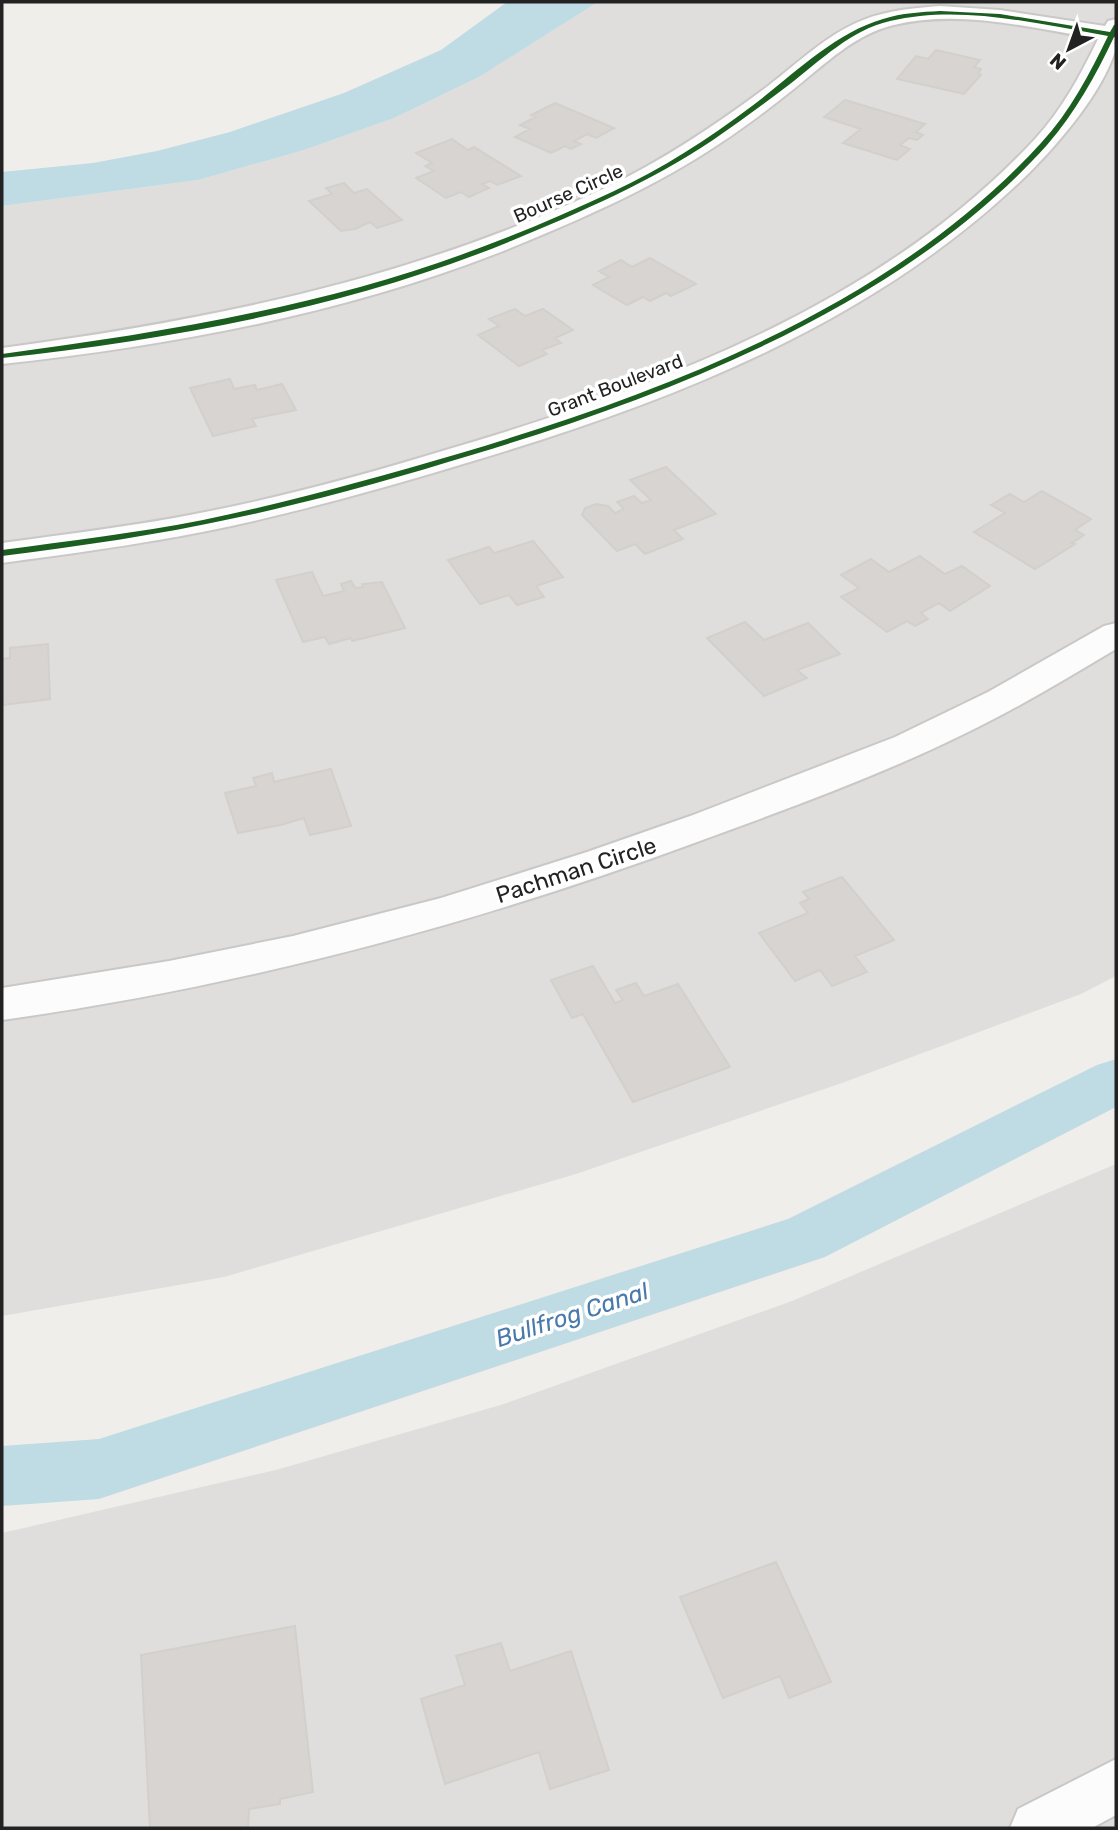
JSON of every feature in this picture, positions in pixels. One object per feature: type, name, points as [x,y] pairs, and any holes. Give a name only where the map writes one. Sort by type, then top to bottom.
[{"type":"street","name":"Bourse Circle","points":[[2,356],[82,346],[226,320],[328,296],[480,250],[596,202],[693,151],[779,90],[833,45],[856,31],[885,20],[912,15],[981,15],[1115,32]]},
{"type":"street","name":"Grant Boulevard","points":[[2,553],[169,529],[346,489],[579,419],[740,354],[867,286],[940,237],[1002,187],[1062,121],[1102,59],[1115,32]]},
{"type":"street","name":"Pachman Circle","points":[[2,1004],[132,984],[333,941],[506,893],[641,850],[864,764],[930,735],[1033,684],[1116,634]]},
{"type":"street","points":[[1037,1828],[1116,1786]]},
{"type":"shaded area","points":[[598,2],[1116,2],[1116,976],[1081,994],[842,1083],[576,1174],[224,1277],[2,1316],[2,206],[198,180],[304,150],[394,118],[479,77]]},
{"type":"shaded area","points":[[1116,1164],[1116,1828],[2,1828],[2,1533],[276,1470],[504,1404],[792,1301]]},
{"type":"water","points":[[507,2],[598,2],[479,77],[394,118],[304,150],[198,180],[2,206],[2,172],[93,163],[157,151],[230,132],[344,93],[441,50]]},
{"type":"building","points":[[936,50],[980,60],[974,67],[981,69],[978,74],[981,75],[964,94],[897,79],[916,56],[928,59]]},
{"type":"building","points":[[845,100],[925,124],[916,132],[923,135],[917,140],[909,138],[900,145],[910,149],[897,160],[843,143],[861,129],[824,117]]},
{"type":"building","points":[[555,103],[614,128],[596,138],[587,134],[574,141],[581,144],[571,149],[565,146],[551,153],[515,137],[530,129],[520,125],[535,117],[531,115]]},
{"type":"building","points":[[452,139],[468,150],[474,147],[521,176],[497,185],[490,181],[482,184],[489,188],[469,197],[461,192],[446,198],[416,178],[434,171],[425,166],[432,163],[416,153]]},
{"type":"building","points":[[344,183],[354,193],[367,189],[402,220],[377,228],[370,222],[355,229],[341,231],[309,201],[332,194],[326,188]]},
{"type":"building","points":[[650,258],[696,284],[671,296],[666,293],[650,301],[643,297],[627,305],[593,285],[609,277],[599,271],[621,260],[632,267]]},
{"type":"building","points":[[515,309],[525,316],[543,309],[573,330],[555,338],[561,343],[542,350],[547,354],[519,366],[478,335],[499,326],[489,319]]},
{"type":"building","points":[[230,379],[234,389],[255,385],[257,390],[282,384],[296,410],[252,419],[256,426],[213,436],[190,388]]},
{"type":"building","points":[[666,467],[716,514],[674,530],[683,539],[645,554],[635,544],[617,551],[582,515],[585,508],[596,504],[608,506],[615,513],[624,509],[617,502],[634,496],[642,503],[651,500],[630,480]]},
{"type":"building","points":[[1042,491],[1091,519],[1075,530],[1084,535],[1072,543],[1075,544],[1035,569],[974,532],[1005,513],[991,505],[1010,494],[1024,502]]},
{"type":"building","points":[[533,541],[563,577],[536,586],[544,597],[517,605],[509,595],[480,604],[448,560],[489,547],[494,553]]},
{"type":"building","points":[[920,556],[945,574],[962,566],[990,586],[950,611],[939,603],[921,613],[928,619],[915,626],[907,621],[887,632],[841,597],[859,588],[841,575],[871,559],[889,572]]},
{"type":"building","points":[[312,572],[323,596],[344,591],[341,584],[351,581],[355,588],[363,587],[362,584],[382,582],[405,628],[352,641],[351,638],[329,644],[325,637],[303,642],[276,580]]},
{"type":"building","points":[[745,622],[764,640],[808,623],[840,654],[797,670],[807,678],[764,696],[707,638]]},
{"type":"building","points":[[48,644],[50,699],[2,705],[2,659],[10,658],[10,648]]},
{"type":"building","points":[[331,769],[351,826],[310,835],[304,818],[238,833],[225,793],[256,786],[253,778],[272,773],[274,782]]},
{"type":"building","points":[[842,877],[894,940],[855,956],[867,972],[832,986],[820,970],[795,981],[759,933],[808,913],[800,903],[809,899],[803,892]]},
{"type":"building","points":[[593,966],[615,1003],[623,1000],[616,990],[636,983],[644,996],[678,984],[730,1067],[633,1102],[583,1014],[572,1018],[551,980]]},
{"type":"building","points":[[776,1562],[831,1682],[789,1698],[780,1676],[723,1698],[680,1597]]},
{"type":"building","points":[[295,1626],[313,1792],[280,1799],[280,1804],[249,1809],[248,1828],[150,1828],[141,1655]]},
{"type":"building","points":[[501,1643],[510,1671],[571,1651],[609,1770],[550,1789],[539,1752],[445,1784],[421,1699],[465,1685],[456,1656]]},
{"type":"waterway","name":"Bullfrog Canal","points":[[2,1476],[99,1469],[804,1239],[1116,1081]]},
{"type":"cycle path","points":[[2,356],[184,329],[305,304],[423,270],[481,250],[616,193],[664,168],[732,124],[840,42],[885,20],[912,14],[970,13],[1116,35]]},
{"type":"cycle path","points":[[2,553],[200,523],[364,483],[510,441],[592,413],[676,381],[758,345],[838,304],[913,257],[982,204],[1043,145],[1065,117],[1093,73],[1116,26]]}]
